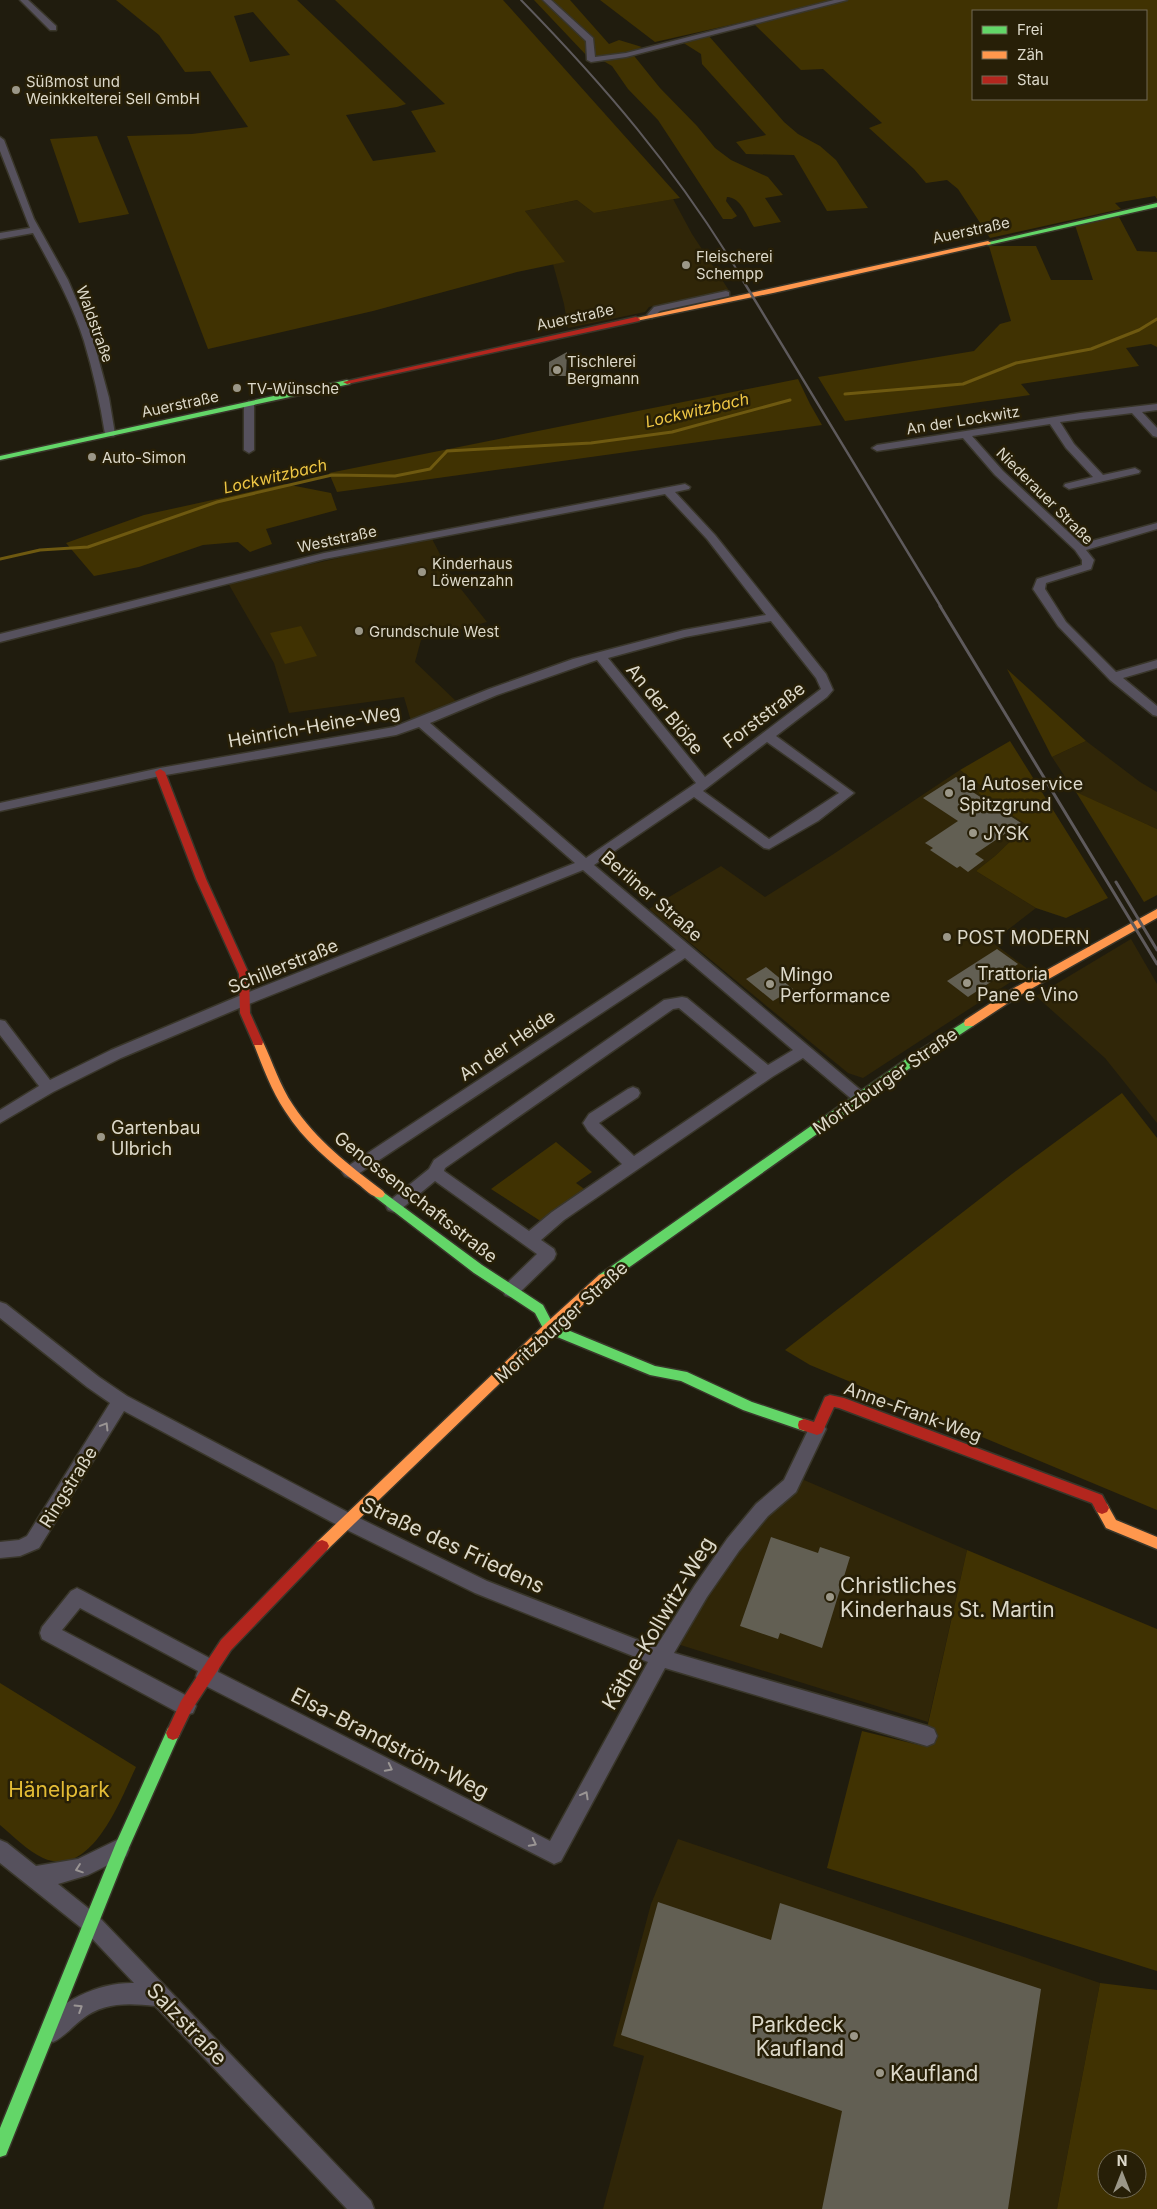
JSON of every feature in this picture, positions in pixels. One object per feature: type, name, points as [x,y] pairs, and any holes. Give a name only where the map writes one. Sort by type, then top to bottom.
[{"type":"street","points":[[24,0],[53,28]]},
{"type":"street","points":[[547,0],[590,40],[591,60],[626,55],[843,0]]},
{"type":"street","name":"Waldstraße","points":[[0,140],[24,204],[63,280],[88,339],[110,434]]},
{"type":"street","name":"Auerstraße","points":[[0,458],[652,315],[773,291],[1157,205]]},
{"type":"street","points":[[0,236],[36,230]]},
{"type":"street","points":[[652,315],[657,309],[726,294]]},
{"type":"street","points":[[249,404],[249,450]]},
{"type":"street","name":"An der Lockwitz","points":[[877,448],[1053,420],[1134,409],[1157,408]]},
{"type":"street","points":[[1134,409],[1157,434]]},
{"type":"street","points":[[1053,420],[1070,446],[1100,478]]},
{"type":"street","name":"Niederauer Straße","points":[[965,434],[999,473],[1078,548],[1088,560],[1087,567],[1041,581],[1039,589],[1062,624],[1114,677],[1157,712]]},
{"type":"street","points":[[1069,486],[1135,471]]},
{"type":"street","name":"Weststraße","points":[[0,638],[324,556],[685,487]]},
{"type":"street","name":"Forststraße","points":[[586,864],[608,851],[699,787],[827,690],[822,677],[772,617],[711,537],[667,490]]},
{"type":"street","points":[[1078,548],[1157,526]]},
{"type":"street","name":"Heinrich-Heine-Weg","points":[[0,807],[160,772],[396,731],[493,692],[600,656],[684,634],[772,617]]},
{"type":"street","name":"An der Blöße","points":[[600,656],[699,787],[702,798],[769,845],[813,818],[848,793],[768,736]]},
{"type":"street","points":[[1114,677],[1157,664]]},
{"type":"street","name":"Berliner Straße","points":[[421,722],[859,1097]]},
{"type":"street","name":"Genossenschaftsstraße","points":[[160,772],[201,879],[244,974],[245,1013],[282,1096],[294,1116],[312,1138],[350,1172],[478,1269],[539,1309],[549,1328]]},
{"type":"street","name":"Schillerstraße","points":[[0,1117],[48,1088],[116,1054],[244,1000],[586,864]]},
{"type":"street","name":"Moritzburger Straße","points":[[0,2149],[121,1848],[186,1706],[226,1645],[305,1562],[349,1522],[549,1328],[613,1271],[859,1097],[1018,991],[1157,913]]},
{"type":"street","name":"An der Heide","points":[[350,1172],[686,950]]},
{"type":"street","points":[[394,1206],[435,1173],[439,1164],[669,1004],[682,1002],[767,1073]]},
{"type":"street","points":[[0,1026],[48,1088]]},
{"type":"street","points":[[530,1240],[558,1216],[767,1073],[805,1050]]},
{"type":"street","points":[[632,1093],[594,1118],[591,1123],[633,1165]]},
{"type":"street","points":[[435,1173],[548,1254],[511,1290]]},
{"type":"street","name":"Straße des Friedens","points":[[0,1309],[93,1382],[121,1401],[349,1522],[481,1587],[660,1658],[927,1736]]},
{"type":"street","points":[[549,1328],[654,1371],[672,1372],[710,1386],[725,1396],[817,1429]]},
{"type":"street","name":"Ringstraße","points":[[0,1550],[20,1548],[33,1542],[121,1401]]},
{"type":"street","name":"Anne-Frank-Weg","points":[[817,1429],[830,1401],[839,1402],[1097,1499],[1111,1524],[1157,1543]]},
{"type":"street","name":"Käthe-Kollwitz-Weg","points":[[554,1854],[660,1658],[701,1591],[733,1545],[762,1510],[790,1486],[817,1429]]},
{"type":"street","name":"Elsa-Brandström-Weg","points":[[186,1706],[49,1633],[77,1597],[207,1672],[554,1854]]},
{"type":"street","points":[[33,1876],[56,1875],[80,1870],[100,1861],[121,1848]]},
{"type":"street","name":"Salzstraße","points":[[0,1850],[91,1923],[363,2209]]},
{"type":"street","name":"Moritzburger Straße","points":[[44,2041],[73,2011],[95,1998],[126,1992],[160,1996]]},
{"type":"shaded area","points":[[673,199],[692,234],[730,292],[649,307],[645,312],[568,328],[564,304],[553,264],[563,262],[525,211],[577,200],[594,213]]},
{"type":"shaded area","points":[[431,537],[453,579],[487,622],[421,640],[415,662],[457,702],[411,721],[404,697],[289,713],[274,663],[228,583]]},
{"type":"shaded area","points":[[1086,741],[1140,782],[1157,792],[1157,829],[1075,792],[1052,757]]},
{"type":"shaded area","points":[[960,770],[984,788],[978,793],[1027,825],[995,856],[976,871],[1036,908],[992,942],[1029,970],[863,1078],[848,1073],[649,909],[721,866],[765,897]]},
{"type":"shaded area","points":[[1131,939],[1157,984],[1157,1123],[1105,1058],[1036,996]]},
{"type":"shaded area","name":"Christliches Kinderhaus St. Martin","points":[[797,1477],[967,1550],[928,1722],[674,1643],[733,1549]]},
{"type":"shaded area","points":[[678,1839],[1100,1983],[1057,2209],[603,2209],[644,2056],[613,2046],[651,1904]]},
{"type":"green space","points":[[116,0],[297,0],[406,104],[346,115],[373,161],[436,152],[411,111],[445,104],[335,0],[503,0],[680,198],[594,213],[577,200],[525,211],[565,262],[517,272],[373,311],[208,349],[127,136],[192,134],[248,127],[210,71],[185,72],[159,35]],"holes":[[[253,12],[290,55],[250,62],[234,16]]]},
{"type":"green space","points":[[534,0],[570,0],[609,44],[619,40],[642,47],[631,52],[660,88],[697,126],[715,148],[731,160],[768,177],[783,195],[765,198],[781,222],[754,227],[740,204],[736,200],[727,197],[726,201],[737,216],[732,219],[723,219],[658,120],[628,89],[612,66],[600,59],[587,56]]},
{"type":"green space","points":[[600,0],[1157,0],[1157,199],[1155,196],[1115,203],[1121,209],[990,238],[958,189],[947,180],[926,183],[914,169],[869,128],[882,123],[823,69],[801,70],[754,24],[748,21],[655,42]]},
{"type":"green space","points":[[708,35],[784,122],[798,134],[820,146],[836,160],[868,208],[827,211],[794,155],[746,154],[736,142],[766,135],[702,64],[701,54],[682,42]]},
{"type":"green space","points":[[97,136],[129,214],[79,223],[50,139]]},
{"type":"green space","points":[[1119,217],[1137,251],[1157,252],[1157,347],[1151,344],[1126,348],[1139,366],[1021,384],[1030,395],[845,421],[818,377],[974,351],[1000,324],[1011,321],[989,246],[1036,246],[1051,280],[1093,280],[1075,225]]},
{"type":"green space","points":[[798,379],[822,425],[337,492],[329,473]]},
{"type":"green space","points":[[285,484],[331,493],[337,510],[266,529],[272,544],[250,552],[238,542],[203,545],[139,567],[94,576],[66,543],[144,515]]},
{"type":"green space","points":[[301,626],[317,656],[285,664],[270,633]]},
{"type":"green space","points":[[1007,669],[1086,741],[1052,757]]},
{"type":"green space","points":[[1010,741],[1108,898],[1066,918],[1036,908],[976,871],[995,856],[1027,825],[978,793],[984,788],[960,770]]},
{"type":"green space","points":[[1076,792],[1157,829],[1157,895],[1144,902]]},
{"type":"green space","points":[[1122,1093],[1157,1138],[1157,1510],[810,1365],[785,1350],[1012,1174]]},
{"type":"green space","points":[[556,1142],[592,1172],[576,1183],[587,1191],[542,1222],[491,1189]]},
{"type":"green space","points":[[967,1550],[1157,1629],[1157,1971],[827,1868],[862,1731],[923,1746]]},
{"type":"green space","name":"Hänelpark","points":[[0,1683],[136,1767],[113,1815],[102,1832],[90,1847],[76,1857],[60,1862],[43,1858],[26,1847],[0,1825]]},
{"type":"green space","points":[[1100,1983],[1157,1990],[1157,2209],[1057,2209]]},
{"type":"building","name":"Tischlerei Bergmann","points":[[567,352],[566,376],[549,376],[549,362]]},
{"type":"building","name":"JYSK","points":[[956,777],[974,788],[971,791],[1021,823],[975,854],[984,860],[968,872],[960,866],[957,868],[930,850],[933,848],[925,843],[958,821],[923,798]]},
{"type":"building","points":[[997,949],[1018,964],[968,997],[947,981]]},
{"type":"building","name":"Mingo Performance","points":[[766,967],[793,989],[773,1001],[746,979]]},
{"type":"building","name":"Christliches Kinderhaus St. Martin","points":[[771,1537],[818,1553],[820,1547],[850,1557],[822,1648],[780,1633],[778,1639],[740,1626]]},
{"type":"building","name":"Kaufland","points":[[658,1902],[771,1940],[780,1903],[1041,1989],[1008,2209],[822,2209],[842,2111],[621,2035]]},
{"type":"waterway","name":"Lockwitzbach","points":[[845,394],[963,384],[1016,363],[1091,349],[1139,330],[1157,319]]},
{"type":"waterway","name":"Lockwitzbach","points":[[0,559],[40,550],[88,547],[217,502],[332,475],[395,476],[430,469],[447,451],[591,443],[672,432],[790,400]]},
{"type":"railway","points":[[521,0],[610,96],[637,129],[688,196],[737,270]]},
{"type":"railway","points":[[736,269],[941,607]]},
{"type":"railway","points":[[940,606],[1157,964]]},
{"type":"railway","points":[[1116,882],[1157,950]]},
{"type":"traffic: fast","points":[[988,243],[1157,205]]},
{"type":"traffic: fast","points":[[0,458],[347,382]]},
{"type":"traffic: fast","points":[[603,1279],[916,1058],[969,1023]]},
{"type":"traffic: fast","points":[[379,1194],[478,1269],[539,1309],[549,1328],[654,1371],[683,1376],[748,1406],[804,1425]]},
{"type":"traffic: fast","points":[[0,2149],[121,1848],[173,1733]]},
{"type":"traffic: slow","points":[[636,319],[773,291],[988,243]]},
{"type":"traffic: slow","points":[[969,1023],[1018,991],[1157,913]]},
{"type":"traffic: slow","points":[[258,1042],[279,1090],[295,1117],[324,1149],[379,1194]]},
{"type":"traffic: slow","points":[[322,1546],[549,1328],[603,1279]]},
{"type":"traffic: slow","points":[[1102,1508],[1111,1524],[1157,1543]]},
{"type":"traffic: jam","points":[[347,382],[636,319]]},
{"type":"traffic: jam","points":[[160,772],[201,879],[244,974],[245,1013],[258,1042]]},
{"type":"traffic: jam","points":[[804,1425],[817,1429],[830,1401],[839,1402],[1097,1499],[1102,1508]]},
{"type":"traffic: jam","points":[[173,1733],[186,1706],[226,1645],[322,1546]]},
{"type":"place","name":"Süßmost und Weinkkelterei Sell GmbH","points":[[16,90]]},
{"type":"place","name":"Fleischerei Schempp","points":[[686,265]]},
{"type":"place","name":"Tischlerei Bergmann","points":[[557,370]]},
{"type":"place","name":"TV-Wünsche","points":[[237,388]]},
{"type":"place","name":"Auto-Simon","points":[[92,457]]},
{"type":"place","name":"Kinderhaus Löwenzahn","points":[[422,572]]},
{"type":"place","name":"Grundschule West","points":[[359,631]]},
{"type":"place","name":"1a Autoservice Spitzgrund","points":[[949,793]]},
{"type":"place","name":"JYSK","points":[[973,833]]},
{"type":"place","name":"POST MODERN","points":[[947,937]]},
{"type":"place","name":"Trattoria Pane e Vino","points":[[967,983]]},
{"type":"place","name":"Mingo Performance","points":[[770,984]]},
{"type":"place","name":"Gartenbau Ulbrich","points":[[101,1137]]},
{"type":"place","name":"Christliches Kinderhaus St. Martin","points":[[830,1597]]},
{"type":"place","name":"Parkdeck Kaufland","points":[[854,2036]]},
{"type":"place","name":"Kaufland","points":[[880,2073]]}]
